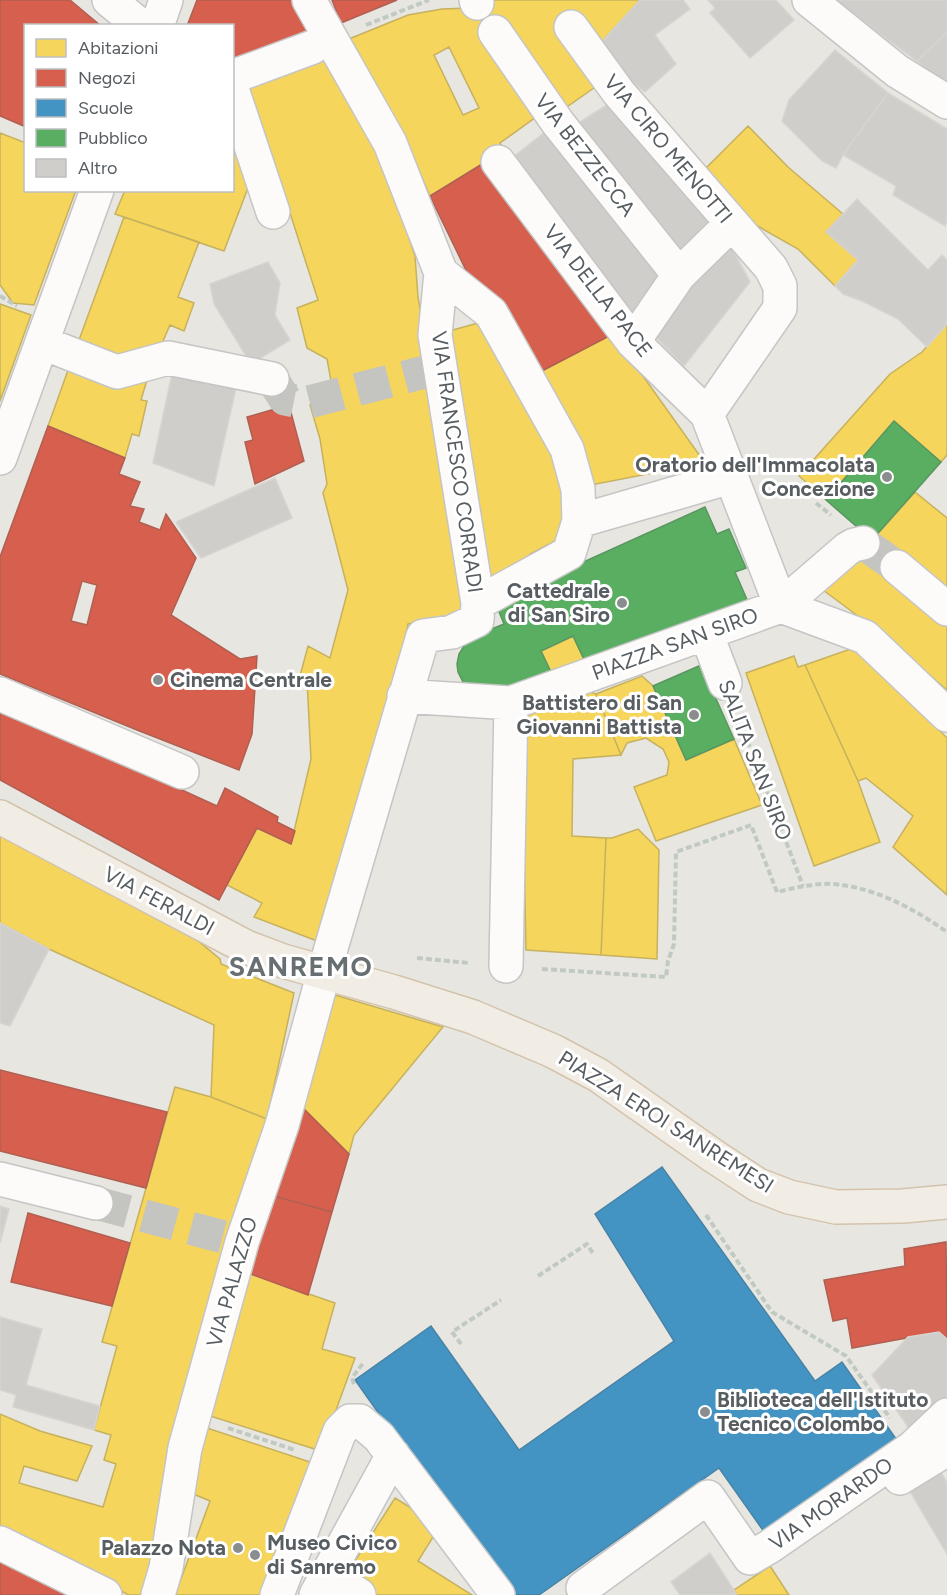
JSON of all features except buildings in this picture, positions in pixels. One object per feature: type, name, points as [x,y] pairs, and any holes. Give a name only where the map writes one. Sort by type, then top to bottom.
[{"type":"main road","name":"VIA FERALDI","points":[[0,817],[246,947],[283,961],[324,972]]},
{"type":"main road","name":"PIAZZA EROI SANREMESI","points":[[324,972],[473,1017],[553,1051],[598,1075],[758,1185],[789,1197],[836,1207],[903,1206],[947,1202]]},
{"type":"street","points":[[109,0],[139,24]]},
{"type":"street","points":[[158,24],[166,0]]},
{"type":"street","name":"VIA FRANCESCO CORRADI","points":[[309,0],[424,207],[441,273],[435,335],[478,603],[477,620],[452,632],[423,636],[404,696]]},
{"type":"street","points":[[809,0],[897,71],[947,102]]},
{"type":"street","name":"VIA CIRO MENOTTI","points":[[571,27],[619,93],[771,268],[780,286],[780,308],[707,414]]},
{"type":"street","name":"VIA BEZZECCA","points":[[495,32],[558,123],[680,275]]},
{"type":"street","points":[[234,76],[330,41]]},
{"type":"street","points":[[234,95],[273,212]]},
{"type":"street","name":"VIA DELLA PACE","points":[[498,162],[633,342],[707,414]]},
{"type":"street","points":[[0,458],[96,192]]},
{"type":"street","points":[[633,342],[680,275],[731,224]]},
{"type":"street","points":[[441,273],[491,313],[567,449],[578,489],[579,521],[569,553],[478,603]]},
{"type":"street","points":[[43,343],[117,372],[168,358],[272,379]]},
{"type":"street","name":"PIAZZA SAN SIRO","points":[[707,414],[781,606]]},
{"type":"street","points":[[579,521],[730,477]]},
{"type":"street","name":"PIAZZA SAN SIRO","points":[[511,703],[781,606],[847,549],[863,543]]},
{"type":"street","points":[[897,567],[947,609]]},
{"type":"street","points":[[781,606],[865,637],[947,716]]},
{"type":"street","name":"SALITA SAN SIRO","points":[[706,633],[725,683]]},
{"type":"street","points":[[0,693],[182,772]]},
{"type":"street","points":[[324,972],[404,696],[511,703],[506,966]]},
{"type":"street","name":"VIA PALAZZO","points":[[158,1595],[166,1568],[185,1448],[242,1242],[282,1125],[324,972]]},
{"type":"street","points":[[0,1179],[96,1203]]},
{"type":"street","name":"VIA MORARDO","points":[[583,1588],[708,1497],[750,1558],[912,1448],[947,1415]]},
{"type":"street","points":[[277,1595],[340,1431],[350,1421],[360,1421],[379,1437],[498,1595]]},
{"type":"street","points":[[786,1535],[800,1539],[947,1449]]},
{"type":"street","points":[[338,1591],[393,1455]]},
{"type":"street","points":[[0,1543],[105,1595]]},
{"type":"path","points":[[330,41],[429,0]]},
{"type":"path","points":[[816,503],[833,518]]},
{"type":"path","name":"SALITA SAN SIRO","points":[[725,683],[803,886]]},
{"type":"path","points":[[666,977],[668,961],[674,944],[676,852],[751,825],[777,892],[803,886],[830,884],[858,888],[895,901],[924,916],[947,932]]},
{"type":"path","points":[[706,1215],[772,1312],[846,1356],[912,1448]]},
{"type":"path","points":[[538,1276],[587,1244],[594,1255]]},
{"type":"path","points":[[460,1344],[452,1332],[501,1300]]},
{"type":"path","points":[[352,1378],[364,1362]]},
{"type":"path","points":[[194,1416],[296,1450]]},
{"type":"tunnel","points":[[272,379],[285,399],[305,403],[440,368]]},
{"type":"tunnel","points":[[863,543],[897,567]]},
{"type":"tunnel","points":[[96,1203],[242,1242]]},
{"type":"place","name":"Oratorio dell'Immacolata Concezione","points":[[887,477]]},
{"type":"place","name":"Cattedrale di San Siro","points":[[622,603]]},
{"type":"place","name":"Cinema Centrale","points":[[158,680]]},
{"type":"place","name":"Battistero di San Giovanni Battista","points":[[694,715]]},
{"type":"place","name":"Biblioteca dell'Istituto Tecnico Colombo","points":[[705,1412]]},
{"type":"place","name":"Palazzo Nota","points":[[238,1548]]},
{"type":"place","name":"Museo Civico di Sanremo","points":[[255,1555]]},
{"type":"district","name":"SANREMO","points":[[301,967]]}]
